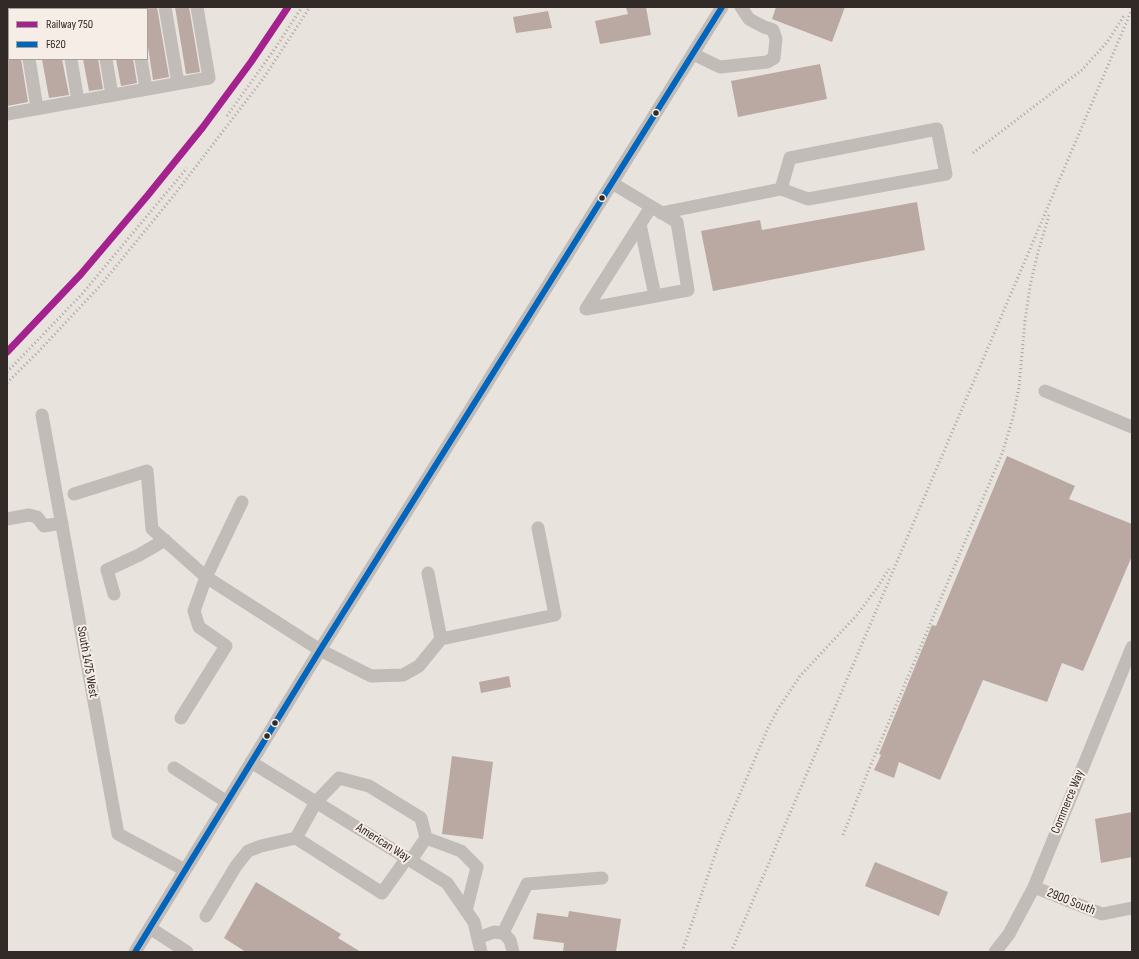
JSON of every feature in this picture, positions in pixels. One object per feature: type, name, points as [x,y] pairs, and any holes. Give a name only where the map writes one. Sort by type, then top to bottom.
[{"type":"street","points":[[165,7],[178,83]]},
{"type":"street","points":[[7,114],[209,78],[197,7]]},
{"type":"street","points":[[135,952],[320,650],[722,7]]},
{"type":"street","points":[[693,54],[720,67],[766,62],[774,58],[776,39],[773,30],[749,19],[740,7]]},
{"type":"street","points":[[29,60],[37,108]]},
{"type":"street","points":[[71,60],[78,101]]},
{"type":"street","points":[[106,60],[112,95]]},
{"type":"street","points":[[141,60],[146,89]]},
{"type":"street","points":[[612,183],[656,210],[677,222],[688,290],[586,309],[640,224],[656,210],[781,190],[808,199],[946,174],[937,129],[790,158],[781,190]]},
{"type":"street","points":[[640,224],[655,296]]},
{"type":"street","points":[[1045,391],[1132,427]]},
{"type":"street","name":"South 1475 West","points":[[42,415],[118,834],[185,870]]},
{"type":"street","points":[[74,494],[146,471],[152,529],[206,577],[320,650],[371,676],[403,675],[419,666],[440,639],[555,615],[538,528]]},
{"type":"street","points":[[181,718],[226,646],[199,627],[194,611],[206,577],[242,502]]},
{"type":"street","points":[[7,519],[29,515],[37,517],[44,526],[62,523]]},
{"type":"street","points":[[114,594],[107,570],[139,555],[165,540]]},
{"type":"street","points":[[428,573],[440,639]]},
{"type":"street","name":"Commerce Way","points":[[995,952],[1009,934],[1034,887],[1132,647]]},
{"type":"street","name":"American Way","points":[[251,762],[447,883],[474,922],[481,952]]},
{"type":"street","points":[[174,768],[227,802]]},
{"type":"street","points":[[296,838],[316,802],[339,778],[369,786],[421,818],[426,838]]},
{"type":"street","points":[[206,916],[236,866],[248,851],[261,846],[296,838],[382,893],[426,838]]},
{"type":"street","points":[[426,838],[461,851],[477,867],[466,911]]},
{"type":"street","points":[[503,933],[527,884],[602,878]]},
{"type":"street","name":"2900 South","points":[[1034,887],[1102,914],[1132,908]]},
{"type":"street","points":[[150,928],[187,952]]},
{"type":"street","points":[[478,938],[494,932],[503,933],[510,940],[513,952]]},
{"type":"building","points":[[157,7],[169,77],[153,80],[148,47],[147,8]]},
{"type":"building","points":[[175,7],[189,7],[200,72],[186,74]]},
{"type":"building","points":[[626,7],[646,7],[651,35],[600,44],[595,21],[628,14]]},
{"type":"building","points":[[776,7],[845,7],[832,42],[772,19]]},
{"type":"building","points":[[548,11],[552,28],[516,33],[513,17]]},
{"type":"building","points":[[7,59],[21,60],[28,102],[7,106]]},
{"type":"building","points":[[42,60],[62,60],[69,95],[49,98]]},
{"type":"building","points":[[83,60],[98,60],[103,89],[89,91]]},
{"type":"building","points":[[116,60],[133,60],[137,83],[121,86]]},
{"type":"building","points":[[820,64],[827,99],[738,117],[731,81]]},
{"type":"building","points":[[917,202],[925,250],[713,291],[701,231],[760,220],[762,230]]},
{"type":"building","points":[[1007,456],[1075,486],[1069,499],[1132,524],[1132,556],[1083,671],[1062,663],[1047,702],[983,680],[940,780],[899,762],[894,778],[874,770],[881,755],[879,754],[932,625],[936,626]]},
{"type":"building","points":[[509,676],[511,687],[481,693],[479,682]]},
{"type":"building","points":[[452,756],[493,762],[483,839],[442,834]]},
{"type":"building","points":[[1132,812],[1132,857],[1101,863],[1095,819]]},
{"type":"building","points":[[875,862],[948,892],[939,916],[865,886]]},
{"type":"building","points":[[256,882],[341,934],[338,938],[361,952],[246,952],[224,938]]},
{"type":"building","points":[[569,911],[621,919],[616,952],[563,952],[564,943],[533,939],[537,913],[568,917]]},
{"type":"railway","points":[[227,116],[276,47],[302,7]]},
{"type":"railway","points":[[7,383],[100,286],[171,199],[263,79],[310,7]]},
{"type":"railway","points":[[731,952],[1132,9]]},
{"type":"railway","points":[[973,153],[1082,70],[1108,41],[1125,14]]},
{"type":"railway","points":[[7,372],[82,294],[187,168]]},
{"type":"railway","points":[[843,835],[867,774],[1003,451],[1013,417],[1019,387],[1030,286],[1049,215]]},
{"type":"railway","points":[[682,952],[719,843],[768,728],[778,709],[800,676],[857,615],[889,569]]},
{"type":"rail line","name":"750","points":[[7,352],[81,274],[148,195],[203,127],[251,62],[288,7]]},
{"type":"transit line","name":"F620","points":[[135,952],[320,650],[722,7]]}]
